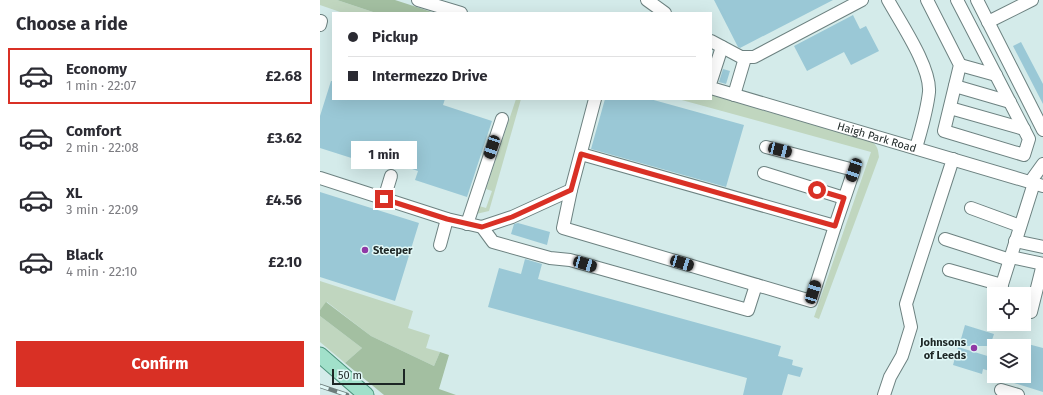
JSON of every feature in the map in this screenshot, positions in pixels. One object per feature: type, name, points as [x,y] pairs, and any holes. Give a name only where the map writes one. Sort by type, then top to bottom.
[{"type":"main road","points":[[320,355],[366,395]]},
{"type":"street","points":[[418,0],[458,12]]},
{"type":"street","points":[[647,0],[664,12]]},
{"type":"street","points":[[712,42],[735,55],[745,58],[754,57],[862,0]]},
{"type":"street","points":[[888,0],[918,52],[927,78],[929,90],[928,98],[916,148]]},
{"type":"street","points":[[927,0],[960,66],[944,131],[1024,155],[1026,134],[957,0]]},
{"type":"street","points":[[950,108],[1026,134],[1043,131],[977,0]]},
{"type":"street","points":[[988,22],[1032,0]]},
{"type":"street","points":[[712,78],[722,47]]},
{"type":"street","points":[[734,95],[745,58]]},
{"type":"street","points":[[960,66],[996,75]]},
{"type":"street","points":[[955,86],[1010,102]]},
{"type":"street","name":"Haigh Park Road","points":[[712,88],[1036,184]]},
{"type":"street","points":[[595,100],[571,190],[563,228],[811,301],[854,170],[766,147]]},
{"type":"street","points":[[467,224],[502,119]]},
{"type":"street","points":[[581,154],[835,226]]},
{"type":"street","points":[[884,395],[890,377],[902,356],[911,327],[906,304],[953,159]]},
{"type":"street","points":[[1001,287],[1020,226],[1043,164]]},
{"type":"street","points":[[764,173],[844,198]]},
{"type":"street","points":[[384,199],[391,176]]},
{"type":"street","points":[[320,178],[447,219],[482,227],[512,217],[571,190]]},
{"type":"street","points":[[971,208],[1020,226]]},
{"type":"street","points":[[440,245],[447,219]]},
{"type":"street","points":[[482,227],[493,242],[550,258],[570,260],[748,310],[756,285]]},
{"type":"street","points":[[945,239],[1010,258],[1043,264],[1039,300],[1031,312]]},
{"type":"street","points":[[1016,241],[1043,247]]},
{"type":"street","points":[[949,270],[995,287]]},
{"type":"street","points":[[1001,390],[1018,395]]},
{"type":"green space","points":[[320,0],[337,0],[373,12],[340,12],[320,5]]},
{"type":"green space","points":[[337,0],[395,0],[432,12],[373,12]]},
{"type":"green space","points":[[712,95],[872,142],[877,147],[879,157],[819,319],[814,317],[871,152],[682,100],[712,100]]},
{"type":"green space","points":[[516,100],[521,100],[489,211],[476,214],[479,206],[486,208],[492,191],[486,189]]},
{"type":"green space","points":[[320,281],[413,311],[408,328],[430,335],[426,348],[440,352],[434,366],[371,336],[327,302],[320,310]]},
{"type":"green space","points":[[326,302],[371,336],[434,366],[440,352],[449,355],[439,389],[456,395],[384,395],[345,363],[362,348],[320,316],[320,310]]},
{"type":"green space","points":[[320,316],[362,348],[345,363],[320,342]]},
{"type":"building","points":[[714,0],[833,0],[740,48],[738,47]]},
{"type":"building","points":[[853,15],[860,29],[866,26],[879,51],[851,65],[844,52],[807,71],[794,46]]},
{"type":"building","points":[[1021,42],[1043,84],[1043,104],[1013,46]]},
{"type":"building","points":[[723,69],[730,71],[726,84],[719,82]]},
{"type":"building","points":[[332,81],[332,100],[445,100],[443,105],[492,121],[467,197],[415,180],[418,171],[367,154],[364,162],[320,148],[320,116]]},
{"type":"building","points":[[605,100],[654,100],[744,125],[726,187],[591,149]]},
{"type":"building","name":"Steeper","points":[[320,192],[419,223],[395,301],[320,277]]},
{"type":"building","points":[[518,223],[550,232],[547,245],[511,234],[514,224]]},
{"type":"building","points":[[525,259],[542,264],[538,279],[781,346],[778,356],[793,360],[792,365],[803,368],[800,377],[788,374],[782,395],[743,395],[747,378],[488,307],[499,268],[521,274]]},
{"type":"building","points":[[965,325],[994,334],[992,339],[987,339],[987,346],[959,346]]},
{"type":"building","points":[[1031,345],[1043,348],[1043,392],[1014,383],[1031,383]]},
{"type":"building","points":[[958,347],[987,356],[987,370],[983,369],[982,374],[953,365]]},
{"type":"railway","points":[[320,386],[347,395]]},
{"type":"place","name":"Steeper","points":[[365,250]]},
{"type":"place","name":"Johnsons of Leeds","points":[[974,348]]},
{"type":"route","points":[[384,199],[447,219],[482,227],[512,217],[571,190],[581,154],[835,226],[844,198],[817,190]]}]
